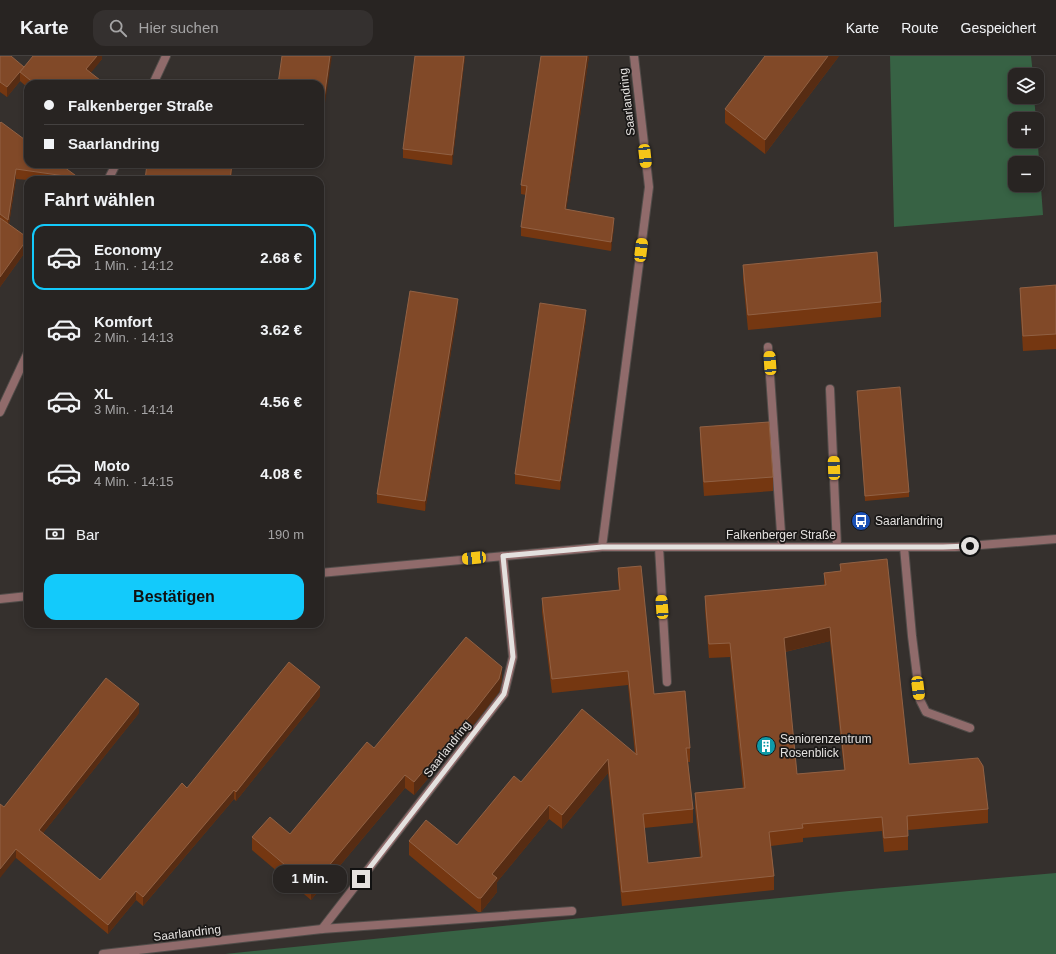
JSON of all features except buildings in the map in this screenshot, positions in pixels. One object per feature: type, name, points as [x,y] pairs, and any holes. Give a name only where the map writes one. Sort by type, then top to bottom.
[{"type":"street","points":[[155,80],[166,56]]},
{"type":"street","name":"Saarlandring","points":[[602,547],[649,188],[634,56]]},
{"type":"street","points":[[768,347],[782,547]]},
{"type":"street","points":[[0,412],[24,361]]},
{"type":"street","points":[[830,389],[837,547]]},
{"type":"street","name":"Falkenberger Straße","points":[[602,547],[955,547],[1056,539]]},
{"type":"street","points":[[324,573],[602,547]]},
{"type":"street","points":[[659,547],[667,682]]},
{"type":"street","points":[[904,547],[912,636],[920,700],[926,712],[970,728]]},
{"type":"street","name":"Saarlandring","points":[[322,929],[504,694],[513,657],[503,556]]},
{"type":"street","points":[[0,599],[24,596]]},
{"type":"street","name":"Saarlandring","points":[[103,954],[322,929],[572,911]]},
{"type":"green space","points":[[890,56],[1031,56],[1032,68],[1008,68],[1008,104],[1035,104],[1035,112],[1008,112],[1008,148],[1038,148],[1039,156],[1008,156],[1008,192],[1041,192],[1043,215],[894,227]]},
{"type":"green space","points":[[1056,873],[1056,954],[225,954],[849,891]]},
{"type":"place","name":"Saarlandring","points":[[861,521]]},
{"type":"place","name":"Seniorenzentrum Rosenblick","points":[[766,746]]},
{"type":"route","points":[[361,879],[504,694],[513,657],[503,556],[602,547],[970,546]]}]
